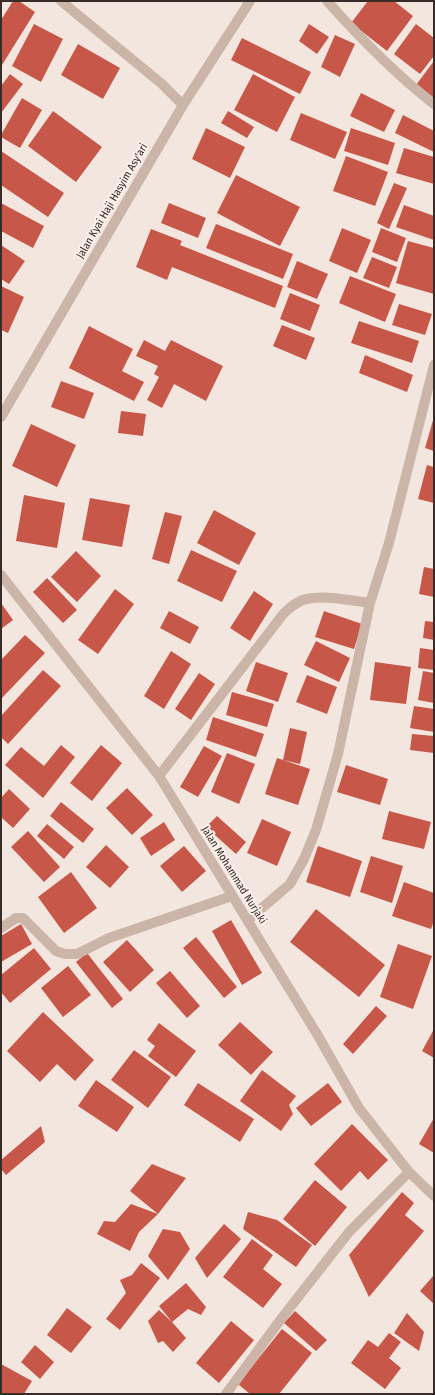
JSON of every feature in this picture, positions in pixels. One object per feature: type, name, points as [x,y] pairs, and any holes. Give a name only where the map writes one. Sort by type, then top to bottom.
[{"type":"street","points":[[61,1],[162,84],[183,105]]},
{"type":"street","name":"Jalan Kyai Haji Hasyim Asy'ari","points":[[1,417],[183,105],[250,1]]},
{"type":"street","points":[[327,1],[407,83],[434,104]]},
{"type":"street","points":[[248,920],[290,884],[304,859],[316,830],[338,754],[370,602],[389,544],[434,365]]},
{"type":"street","name":"Jalan Mohammad Nurjaki","points":[[1,575],[159,776],[248,920],[360,1108],[409,1172],[434,1196]]},
{"type":"street","points":[[159,776],[284,613],[295,604],[305,600],[326,598],[370,602]]},
{"type":"street","points":[[1,928],[16,918],[23,918],[56,951],[65,954],[77,954],[109,938],[232,896]]},
{"type":"street","points":[[226,1394],[281,1319],[349,1232],[409,1172]]},
{"type":"building","points":[[13,1],[19,1],[35,12],[2,65],[1,20]]},
{"type":"building","points":[[368,1],[394,1],[413,16],[387,51],[351,23]]},
{"type":"building","points":[[34,24],[63,39],[41,82],[12,66]]},
{"type":"building","points":[[309,24],[329,37],[317,54],[299,41]]},
{"type":"building","points":[[416,24],[434,38],[434,56],[420,74],[394,54]]},
{"type":"building","points":[[335,35],[355,44],[340,77],[321,67]]},
{"type":"building","points":[[242,38],[311,72],[300,94],[231,60]]},
{"type":"building","points":[[78,44],[120,68],[103,99],[61,75]]},
{"type":"building","points":[[434,61],[434,99],[416,85]]},
{"type":"building","points":[[10,74],[23,84],[1,113],[1,86]]},
{"type":"building","points":[[253,74],[295,97],[277,132],[234,110]]},
{"type":"building","points":[[361,93],[395,110],[384,132],[350,116]]},
{"type":"building","points":[[22,98],[42,110],[20,148],[1,137],[1,135]]},
{"type":"building","points":[[53,111],[102,147],[76,182],[28,146]]},
{"type":"building","points":[[228,111],[254,127],[247,138],[221,123]]},
{"type":"building","points":[[301,113],[347,132],[335,159],[290,140]]},
{"type":"building","points":[[403,115],[434,131],[434,152],[395,133]]},
{"type":"building","points":[[206,128],[245,147],[230,178],[192,159]]},
{"type":"building","points":[[351,128],[395,143],[388,165],[344,151]]},
{"type":"building","points":[[404,148],[434,157],[434,184],[396,173]]},
{"type":"building","points":[[1,151],[64,193],[48,217],[1,185]]},
{"type":"building","points":[[346,156],[388,172],[375,206],[333,191]]},
{"type":"building","points":[[236,175],[300,207],[280,246],[217,213]]},
{"type":"building","points":[[394,183],[407,188],[389,229],[377,223]]},
{"type":"building","points":[[1,203],[44,226],[33,248],[1,231]]},
{"type":"building","points":[[169,203],[206,218],[198,238],[161,223]]},
{"type":"building","points":[[404,205],[434,216],[434,240],[396,227]]},
{"type":"building","points":[[216,224],[293,254],[283,279],[206,248]]},
{"type":"building","points":[[342,228],[371,240],[357,273],[329,261]]},
{"type":"building","points":[[381,228],[406,238],[397,262],[372,252]]},
{"type":"building","points":[[151,229],[182,241],[180,245],[283,286],[275,308],[172,267],[167,280],[136,267]]},
{"type":"building","points":[[408,241],[434,248],[434,294],[396,283]]},
{"type":"building","points":[[1,245],[25,261],[9,284],[1,279]]},
{"type":"building","points":[[372,257],[397,267],[389,288],[363,278]]},
{"type":"building","points":[[297,261],[328,274],[317,299],[287,287]]},
{"type":"building","points":[[350,276],[396,294],[385,322],[339,303]]},
{"type":"building","points":[[1,286],[24,297],[8,333],[1,330]]},
{"type":"building","points":[[290,293],[320,305],[310,331],[280,319]]},
{"type":"building","points":[[399,304],[432,314],[425,335],[392,325]]},
{"type":"building","points":[[359,321],[419,341],[412,363],[351,343]]},
{"type":"building","points":[[282,325],[315,338],[306,360],[273,346]]},
{"type":"building","points":[[89,326],[133,349],[122,371],[144,382],[134,401],[69,368]]},
{"type":"building","points":[[144,340],[165,351],[171,340],[223,366],[206,401],[174,384],[162,408],[147,400],[159,377],[154,374],[158,366],[136,356]]},
{"type":"building","points":[[365,355],[413,375],[407,392],[359,373]]},
{"type":"building","points":[[61,381],[94,393],[84,419],[51,407]]},
{"type":"building","points":[[121,411],[146,414],[143,436],[118,433]]},
{"type":"building","points":[[434,417],[434,451],[425,448]]},
{"type":"building","points":[[31,424],[76,445],[57,487],[12,466]]},
{"type":"building","points":[[427,465],[434,467],[434,503],[418,499]]},
{"type":"building","points":[[24,495],[65,503],[57,548],[16,541]]},
{"type":"building","points":[[90,498],[130,505],[122,547],[82,540]]},
{"type":"building","points":[[214,510],[256,533],[239,565],[197,543]]},
{"type":"building","points":[[165,512],[182,516],[169,564],[152,559]]},
{"type":"building","points":[[191,550],[237,571],[222,602],[177,581]]},
{"type":"building","points":[[76,551],[101,576],[77,602],[51,577]]},
{"type":"building","points":[[424,567],[434,569],[434,597],[419,594]]},
{"type":"building","points":[[47,578],[77,610],[63,623],[33,592]]},
{"type":"building","points":[[115,589],[134,604],[98,654],[78,640]]},
{"type":"building","points":[[254,591],[273,604],[250,641],[230,628]]},
{"type":"building","points":[[1,603],[13,620],[1,629]]},
{"type":"building","points":[[169,611],[199,627],[190,644],[160,628]]},
{"type":"building","points":[[324,611],[362,624],[354,649],[315,637]]},
{"type":"building","points":[[425,621],[434,622],[434,640],[423,638]]},
{"type":"building","points":[[25,635],[45,653],[1,699],[1,660]]},
{"type":"building","points":[[316,641],[350,658],[339,682],[304,665]]},
{"type":"building","points":[[420,648],[434,650],[434,670],[418,668]]},
{"type":"building","points":[[171,651],[191,664],[164,709],[144,696]]},
{"type":"building","points":[[256,662],[288,673],[278,702],[246,691]]},
{"type":"building","points":[[375,662],[411,667],[406,704],[370,700]]},
{"type":"building","points":[[43,670],[61,686],[8,744],[1,737],[1,716]]},
{"type":"building","points":[[423,671],[434,673],[434,703],[418,700]]},
{"type":"building","points":[[199,673],[215,684],[191,720],[175,709]]},
{"type":"building","points":[[307,675],[337,687],[327,714],[296,702]]},
{"type":"building","points":[[232,692],[274,704],[267,727],[226,715]]},
{"type":"building","points":[[414,706],[434,709],[434,732],[410,728]]},
{"type":"building","points":[[213,717],[264,734],[256,757],[206,740]]},
{"type":"building","points":[[290,728],[307,732],[300,764],[283,760]]},
{"type":"building","points":[[412,734],[434,736],[434,753],[410,750]]},
{"type":"building","points":[[61,745],[75,757],[43,798],[5,765],[21,747],[44,766]]},
{"type":"building","points":[[101,745],[122,763],[92,801],[70,783]]},
{"type":"building","points":[[204,746],[222,756],[198,797],[180,787]]},
{"type":"building","points":[[227,753],[255,764],[239,804],[211,792]]},
{"type":"building","points":[[277,758],[310,769],[298,805],[265,794]]},
{"type":"building","points":[[346,765],[388,779],[380,805],[337,792]]},
{"type":"building","points":[[127,788],[153,815],[132,835],[106,808]]},
{"type":"building","points":[[9,789],[30,809],[13,828],[1,817],[1,798]]},
{"type":"building","points":[[61,802],[94,829],[83,843],[50,816]]},
{"type":"building","points":[[389,811],[431,822],[424,849],[382,839]]},
{"type":"building","points":[[217,816],[246,842],[236,854],[206,827]]},
{"type":"building","points":[[262,819],[291,832],[277,866],[247,853]]},
{"type":"building","points":[[164,822],[175,840],[151,856],[140,838]]},
{"type":"building","points":[[47,824],[74,847],[64,859],[37,836]]},
{"type":"building","points":[[28,831],[60,867],[44,882],[11,847]]},
{"type":"building","points":[[106,845],[129,867],[110,888],[86,867]]},
{"type":"building","points":[[184,846],[206,871],[182,892],[160,866]]},
{"type":"building","points":[[318,846],[362,861],[350,897],[306,882]]},
{"type":"building","points":[[371,856],[403,866],[392,903],[360,892]]},
{"type":"building","points":[[71,872],[97,908],[64,933],[38,897]]},
{"type":"building","points":[[404,882],[434,893],[434,921],[431,929],[392,916]]},
{"type":"building","points":[[316,909],[385,965],[359,997],[290,942]]},
{"type":"building","points":[[231,920],[262,973],[242,985],[212,931]]},
{"type":"building","points":[[21,924],[32,944],[1,962],[1,936]]},
{"type":"building","points":[[196,937],[237,987],[224,998],[183,948]]},
{"type":"building","points":[[127,940],[154,970],[130,992],[103,962]]},
{"type":"building","points":[[398,944],[432,956],[413,1009],[380,997]]},
{"type":"building","points":[[34,948],[51,969],[10,1003],[1,992],[1,975]]},
{"type":"building","points":[[87,953],[123,999],[112,1008],[76,962]]},
{"type":"building","points":[[68,966],[91,995],[63,1017],[41,988]]},
{"type":"building","points":[[170,971],[200,1006],[187,1018],[156,983]]},
{"type":"building","points":[[376,1006],[387,1016],[353,1054],[343,1044]]},
{"type":"building","points":[[43,1012],[94,1060],[75,1081],[57,1064],[40,1082],[7,1051]]},
{"type":"building","points":[[240,1022],[273,1052],[251,1075],[218,1045]]},
{"type":"building","points":[[159,1023],[196,1051],[176,1077],[148,1056],[155,1046],[147,1040]]},
{"type":"building","points":[[434,1029],[434,1058],[422,1051]]},
{"type":"building","points":[[134,1050],[171,1077],[148,1108],[111,1080]]},
{"type":"building","points":[[262,1070],[296,1096],[289,1105],[293,1114],[281,1131],[240,1101]]},
{"type":"building","points":[[96,1080],[134,1107],[117,1132],[78,1106]]},
{"type":"building","points":[[198,1083],[254,1119],[240,1142],[184,1105]]},
{"type":"building","points":[[328,1083],[342,1102],[311,1126],[296,1108]]},
{"type":"building","points":[[434,1118],[434,1153],[419,1144]]},
{"type":"building","points":[[352,1124],[388,1160],[368,1180],[360,1171],[341,1191],[314,1164]]},
{"type":"building","points":[[41,1126],[45,1142],[6,1175],[1,1169],[1,1160]]},
{"type":"building","points":[[152,1164],[186,1178],[158,1214],[130,1191]]},
{"type":"building","points":[[315,1180],[347,1207],[315,1246],[283,1219]]},
{"type":"building","points":[[402,1192],[414,1203],[405,1215],[424,1231],[369,1297],[349,1255]]},
{"type":"building","points":[[131,1204],[158,1214],[139,1232],[130,1251],[97,1234],[104,1221],[115,1222]]},
{"type":"building","points":[[248,1212],[277,1220],[312,1245],[296,1267],[243,1229]]},
{"type":"building","points":[[224,1224],[241,1239],[207,1278],[195,1258]]},
{"type":"building","points":[[163,1229],[180,1232],[190,1249],[168,1280],[148,1256]]},
{"type":"building","points":[[252,1239],[273,1255],[263,1269],[282,1284],[263,1308],[223,1277]]},
{"type":"building","points":[[141,1263],[160,1278],[120,1330],[106,1319],[126,1293],[120,1280],[132,1275]]},
{"type":"building","points":[[434,1275],[434,1304],[420,1291]]},
{"type":"building","points":[[186,1283],[206,1307],[201,1315],[188,1309],[172,1322],[159,1306]]},
{"type":"building","points":[[67,1308],[92,1327],[71,1353],[47,1335]]},
{"type":"building","points":[[159,1310],[186,1338],[173,1352],[163,1341],[158,1343],[148,1321]]},
{"type":"building","points":[[295,1311],[327,1340],[316,1351],[284,1323]]},
{"type":"building","points":[[407,1313],[424,1332],[419,1351],[394,1333]]},
{"type":"building","points":[[231,1321],[254,1340],[219,1383],[196,1363]]},
{"type":"building","points":[[282,1329],[312,1353],[279,1394],[250,1394],[238,1384]]},
{"type":"building","points":[[389,1333],[401,1342],[389,1358],[401,1368],[385,1389],[351,1363],[368,1340],[378,1347]]},
{"type":"building","points":[[35,1345],[54,1362],[40,1379],[21,1362]]},
{"type":"building","points":[[1,1364],[32,1381],[24,1394],[1,1394]]}]
